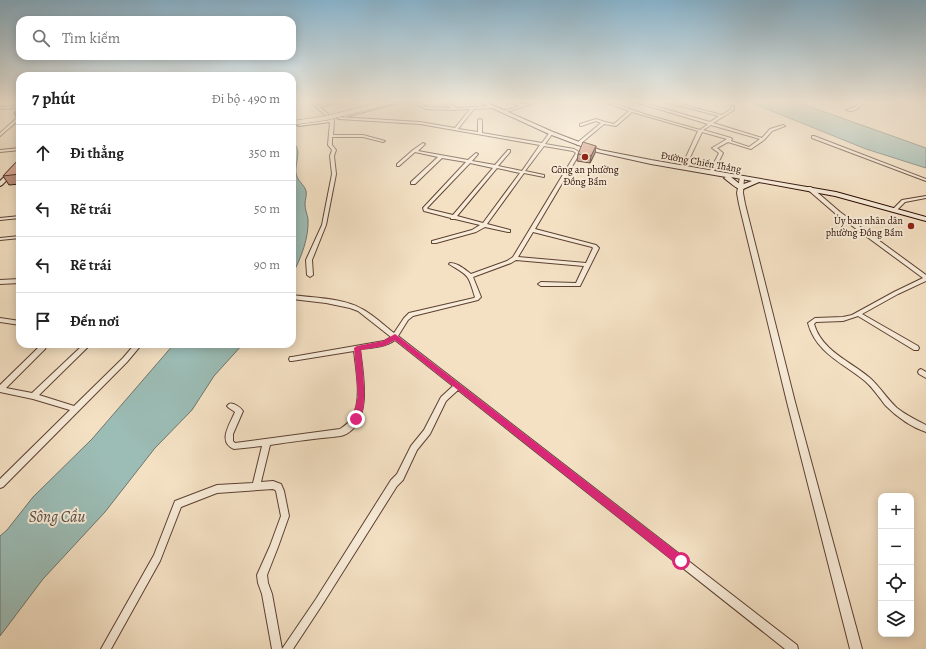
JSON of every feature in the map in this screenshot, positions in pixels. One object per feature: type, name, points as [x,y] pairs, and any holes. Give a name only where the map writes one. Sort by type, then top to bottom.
[{"type":"main road","name":"Đường Chiến Thắng","points":[[547,131],[578,144],[619,156],[763,182],[809,188],[849,197],[926,219]]},
{"type":"main road","points":[[0,184],[16,168]]},
{"type":"main road","points":[[714,173],[732,180],[741,188],[752,183],[763,182]]},
{"type":"street","points":[[310,275],[309,260],[324,225],[334,174],[332,160],[334,150],[330,145],[331,131]]},
{"type":"street","points":[[470,131],[574,150],[578,153],[514,258],[509,262],[470,276]]},
{"type":"street","points":[[578,144],[594,131]]},
{"type":"street","points":[[683,168],[700,131]]},
{"type":"street","points":[[705,131],[730,139],[728,141]]},
{"type":"street","points":[[738,131],[763,139]]},
{"type":"street","points":[[714,173],[721,153],[714,148],[728,141],[750,148],[763,139],[770,131]]},
{"type":"street","points":[[434,242],[474,231],[484,225],[551,133]]},
{"type":"street","points":[[331,136],[363,136],[383,141]]},
{"type":"street","points":[[814,137],[926,180]]},
{"type":"street","points":[[398,165],[422,144]]},
{"type":"street","points":[[0,150],[16,149]]},
{"type":"street","points":[[414,151],[543,176]]},
{"type":"street","points":[[453,218],[509,151]]},
{"type":"street","points":[[476,154],[425,208],[429,212],[508,231]]},
{"type":"street","points":[[413,183],[441,156]]},
{"type":"street","points":[[742,178],[742,204],[790,402],[856,649]]},
{"type":"street","points":[[809,188],[838,213],[926,279],[849,318],[815,320],[811,323],[811,327],[819,340],[836,357],[869,381],[901,415],[926,430]]},
{"type":"street","points":[[894,210],[904,201],[926,197]]},
{"type":"street","points":[[0,219],[16,217]]},
{"type":"street","points":[[530,230],[562,237],[596,247],[578,285],[541,284]]},
{"type":"street","points":[[0,239],[16,237]]},
{"type":"street","points":[[514,258],[588,266]]},
{"type":"street","points":[[292,359],[384,343],[395,337],[406,319],[411,314],[478,298],[470,276],[452,264]]},
{"type":"street","points":[[0,286],[2,282],[16,281]]},
{"type":"street","points":[[296,297],[335,302],[360,310],[793,649]]},
{"type":"street","points":[[858,314],[916,348]]},
{"type":"street","points":[[0,320],[16,322]]},
{"type":"street","points":[[0,389],[42,348]]},
{"type":"street","points":[[33,396],[84,348]]},
{"type":"street","points":[[0,484],[125,360],[135,348]]},
{"type":"street","points":[[231,406],[239,411],[229,434],[231,444],[236,447],[342,432],[351,427],[356,419],[362,396],[357,348]]},
{"type":"street","points":[[287,649],[361,538],[394,483],[400,476],[414,448],[427,432],[443,399],[458,386]]},
{"type":"street","points":[[0,389],[33,396],[75,409]]},
{"type":"street","points":[[256,486],[267,442]]},
{"type":"street","points":[[106,649],[157,558],[178,504],[210,490],[272,485],[278,487],[280,491],[285,516],[262,575],[277,649]]},
{"type":"water","points":[[822,131],[879,131],[926,148],[926,168],[866,149]]},
{"type":"water","points":[[296,146],[298,156],[296,168]]},
{"type":"water","points":[[296,173],[306,191],[305,206],[308,219],[304,248],[296,266]]},
{"type":"water","name":"Sông Cầu","points":[[171,348],[239,348],[214,376],[192,410],[155,448],[105,512],[43,579],[0,636],[0,536],[7,530],[33,497],[92,439]]},
{"type":"building","points":[[583,142],[596,146],[591,156],[578,154]]},
{"type":"building","points":[[16,162],[16,174],[3,176]]},
{"type":"place","name":"Công an phường Đồng Bẩm","points":[[585,157]]},
{"type":"place","name":"Ủy ban nhân dân phường Đồng Bẩm","points":[[911,226]]},
{"type":"route","points":[[356,419],[362,396],[357,348],[384,343],[395,337],[681,561]]}]
